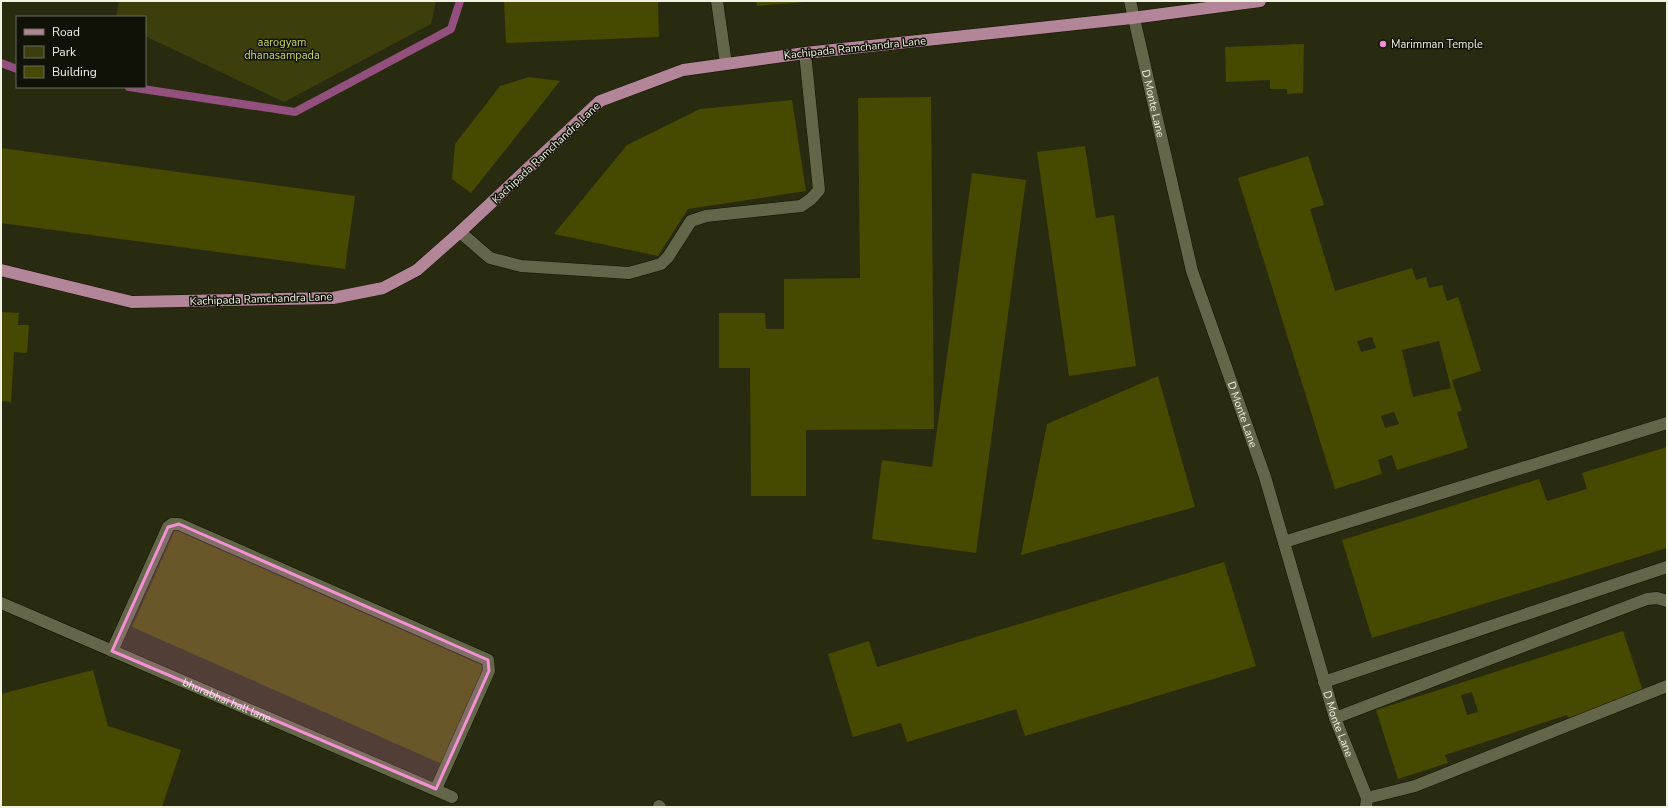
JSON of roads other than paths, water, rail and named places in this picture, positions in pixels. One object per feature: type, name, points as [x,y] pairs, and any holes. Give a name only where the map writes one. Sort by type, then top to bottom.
[{"type":"main road","name":"Kachipada Ramchandra Lane","points":[[1,270],[132,302],[333,298],[383,288],[417,270],[460,232],[600,101],[683,70],[805,53],[1132,18],[1260,1]]},
{"type":"street","points":[[717,1],[726,64]]},
{"type":"street","name":"D Monte Lane","points":[[1130,1],[1132,18],[1192,271],[1265,477],[1335,718],[1367,802]]},
{"type":"street","points":[[460,232],[490,258],[521,266],[629,273],[661,264],[668,257],[691,221],[706,216],[801,206],[811,199],[819,190],[805,53]]},
{"type":"street","points":[[1284,542],[1667,423]]},
{"type":"street","points":[[112,651],[168,527],[172,524],[179,524],[488,660],[489,671],[436,789]]},
{"type":"street","points":[[1324,682],[1667,567]]},
{"type":"street","points":[[1335,718],[1647,599],[1657,598],[1667,601]]},
{"type":"street","name":"bhurabhai hall lane","points":[[1,603],[452,797]]},
{"type":"street","points":[[1367,802],[1415,786],[1667,686]]},
{"type":"waterway","points":[[136,88],[295,112],[451,29],[460,1]]},
{"type":"waterway","points":[[1,63],[16,69]]},
{"type":"place","name":"Marimman Temple","points":[[1383,44]]},
{"type":"park label","name":"aarogyam dhanasampada","points":[[282,48]]}]
